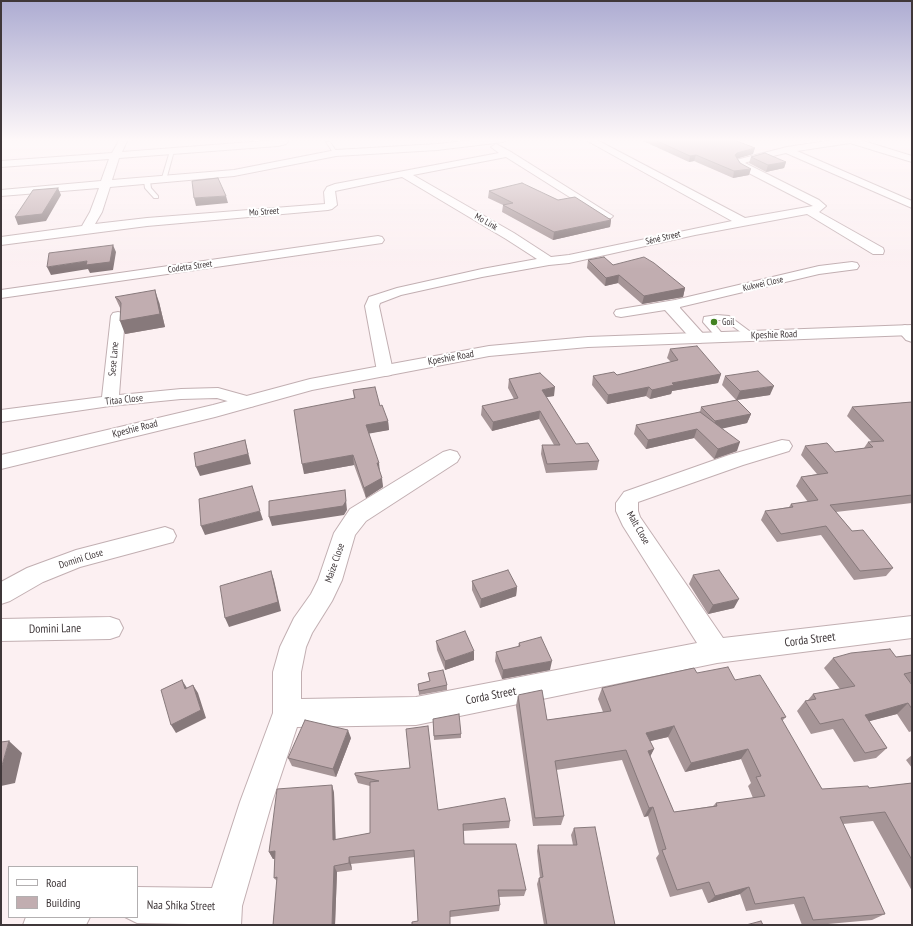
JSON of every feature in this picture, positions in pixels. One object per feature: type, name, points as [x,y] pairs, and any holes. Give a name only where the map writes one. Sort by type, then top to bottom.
[{"type":"street","points":[[1,193],[134,182]]},
{"type":"street","name":"Mo Street","points":[[1,241],[155,221],[328,207],[331,205],[329,192],[331,189],[361,182]]},
{"type":"street","name":"Mo Link","points":[[418,182],[510,236],[549,261]]},
{"type":"street","points":[[553,182],[607,216]]},
{"type":"street","points":[[669,182],[743,222]]},
{"type":"street","points":[[775,182],[815,202],[820,206],[817,209],[810,211]]},
{"type":"street","points":[[860,182],[912,205]]},
{"type":"street","points":[[86,229],[96,212],[104,185]]},
{"type":"street","points":[[810,211],[878,251]]},
{"type":"street","name":"Séné Street","points":[[385,371],[372,303],[374,300],[388,294],[549,261],[595,254],[662,238],[743,222],[810,211]]},
{"type":"street","name":"Codetta Street","points":[[1,294],[378,240]]},
{"type":"street","name":"Kukwei Close","points":[[621,313],[675,304],[819,270],[852,266]]},
{"type":"street","points":[[675,304],[672,309],[699,338]]},
{"type":"street","name":"Sese Lane","points":[[110,401],[118,316]]},
{"type":"street","name":"Kpeshie Road","points":[[1,462],[310,386],[443,359],[523,347],[588,342],[910,332]]},
{"type":"street","name":"Titaa Close","points":[[1,416],[110,401],[181,394],[218,393],[248,402]]},
{"type":"street","name":"Malt Close","points":[[717,651],[631,520],[627,511],[627,502],[631,497],[736,460],[782,446]]},
{"type":"street","name":"Maize Close","points":[[286,713],[287,672],[293,647],[320,601],[330,580],[345,533],[358,515],[450,456]]},
{"type":"street","name":"Domini Close","points":[[1,594],[35,575],[76,559],[164,536]]},
{"type":"street","name":"Corda Street","points":[[286,713],[416,711],[717,651],[912,627]]},
{"type":"street","name":"Domini Lane","points":[[1,630],[110,628]]},
{"type":"street","points":[[223,916],[256,802],[286,713]]},
{"type":"street","name":"Naa Shika Street","points":[[138,905],[223,916]]},
{"type":"street","points":[[41,925],[68,918]]},
{"type":"lane","points":[[147,182],[148,188],[156,197]]},
{"type":"building","points":[[192,182],[220,182],[226,196],[194,198]]},
{"type":"building","points":[[522,183],[558,200],[575,197],[611,220],[554,232],[503,205],[513,203],[489,191]]},
{"type":"building","points":[[58,188],[42,214],[15,217],[33,190]]},
{"type":"building","points":[[113,245],[110,262],[86,265],[87,261],[47,267],[49,253]]},
{"type":"building","points":[[604,257],[613,265],[644,257],[654,263],[685,288],[644,296],[619,275],[606,278],[588,260]]},
{"type":"building","points":[[155,290],[160,314],[120,321],[121,303],[115,297]]},
{"type":"building","points":[[697,346],[721,374],[672,383],[674,385],[652,390],[649,387],[608,395],[593,376],[614,372],[617,375],[678,360],[670,349]]},
{"type":"building","points":[[758,371],[774,386],[740,391],[725,376]]},
{"type":"building","points":[[540,373],[555,387],[542,390],[576,444],[588,443],[599,461],[547,464],[542,445],[560,445],[540,411],[493,422],[482,406],[518,398],[509,379]]},
{"type":"building","points":[[375,387],[380,406],[382,405],[388,421],[366,425],[379,463],[377,463],[382,478],[364,488],[353,455],[302,464],[294,410],[355,398],[353,390]]},
{"type":"building","points":[[737,400],[751,414],[715,421],[701,407]]},
{"type":"building","points":[[912,402],[912,495],[830,505],[852,531],[863,530],[893,568],[860,571],[826,526],[781,534],[765,511],[793,507],[791,504],[818,500],[801,477],[828,473],[805,446],[827,443],[835,452],[873,447],[868,442],[884,441],[852,407]]},
{"type":"building","points":[[700,412],[740,442],[718,449],[697,429],[648,440],[636,425]]},
{"type":"building","points":[[245,440],[248,454],[196,467],[194,453]]},
{"type":"building","points":[[252,486],[260,511],[201,526],[199,499]]},
{"type":"building","points":[[345,490],[346,501],[343,506],[269,517],[269,501]]},
{"type":"building","points":[[508,570],[517,587],[481,599],[472,581]]},
{"type":"building","points":[[719,570],[739,599],[713,605],[693,575]]},
{"type":"building","points":[[271,571],[278,602],[225,618],[220,586]]},
{"type":"building","points":[[465,631],[474,651],[445,661],[436,641]]},
{"type":"building","points":[[541,637],[552,661],[503,670],[496,652],[520,646],[519,643]]},
{"type":"building","points":[[890,649],[896,657],[912,655],[912,672],[904,674],[912,685],[912,709],[908,703],[865,715],[887,748],[865,753],[843,719],[820,724],[805,701],[816,699],[813,694],[855,686],[833,658],[851,653]]},
{"type":"building","points":[[728,667],[735,680],[760,675],[786,717],[781,718],[822,789],[868,786],[869,788],[912,783],[912,860],[885,812],[840,817],[885,914],[813,920],[804,897],[755,904],[749,887],[715,896],[709,882],[677,890],[662,850],[666,849],[653,807],[649,808],[626,750],[555,761],[564,816],[535,818],[518,695],[542,690],[547,720],[611,711],[602,688],[694,668],[697,673]],"holes":[[[674,726],[691,763],[748,749],[761,776],[756,777],[765,796],[716,803],[717,806],[674,812],[648,751],[654,749],[646,733]]]},
{"type":"building","points":[[443,670],[447,685],[419,691],[418,684],[430,681],[428,673]]},
{"type":"building","points":[[182,680],[185,689],[193,685],[201,710],[171,725],[161,690]]},
{"type":"building","points":[[459,714],[461,734],[434,736],[433,719]]},
{"type":"building","points":[[305,720],[348,730],[333,769],[288,758]]},
{"type":"building","points":[[428,726],[438,810],[505,798],[510,821],[463,824],[464,844],[516,844],[526,890],[498,890],[500,905],[450,911],[450,925],[412,925],[412,922],[418,921],[414,850],[349,857],[349,863],[334,866],[332,925],[273,925],[277,877],[274,878],[275,851],[269,852],[277,789],[332,785],[333,840],[370,833],[370,782],[379,781],[355,775],[355,773],[410,768],[406,729]]},
{"type":"building","points":[[9,741],[1,769],[1,742]]},
{"type":"building","points":[[595,827],[615,925],[547,925],[539,878],[543,877],[538,845],[577,845],[574,828]]},
{"type":"building","points":[[761,921],[763,925],[746,925]]},
{"type":"place","name":"Goil","points":[[714,322]]}]
